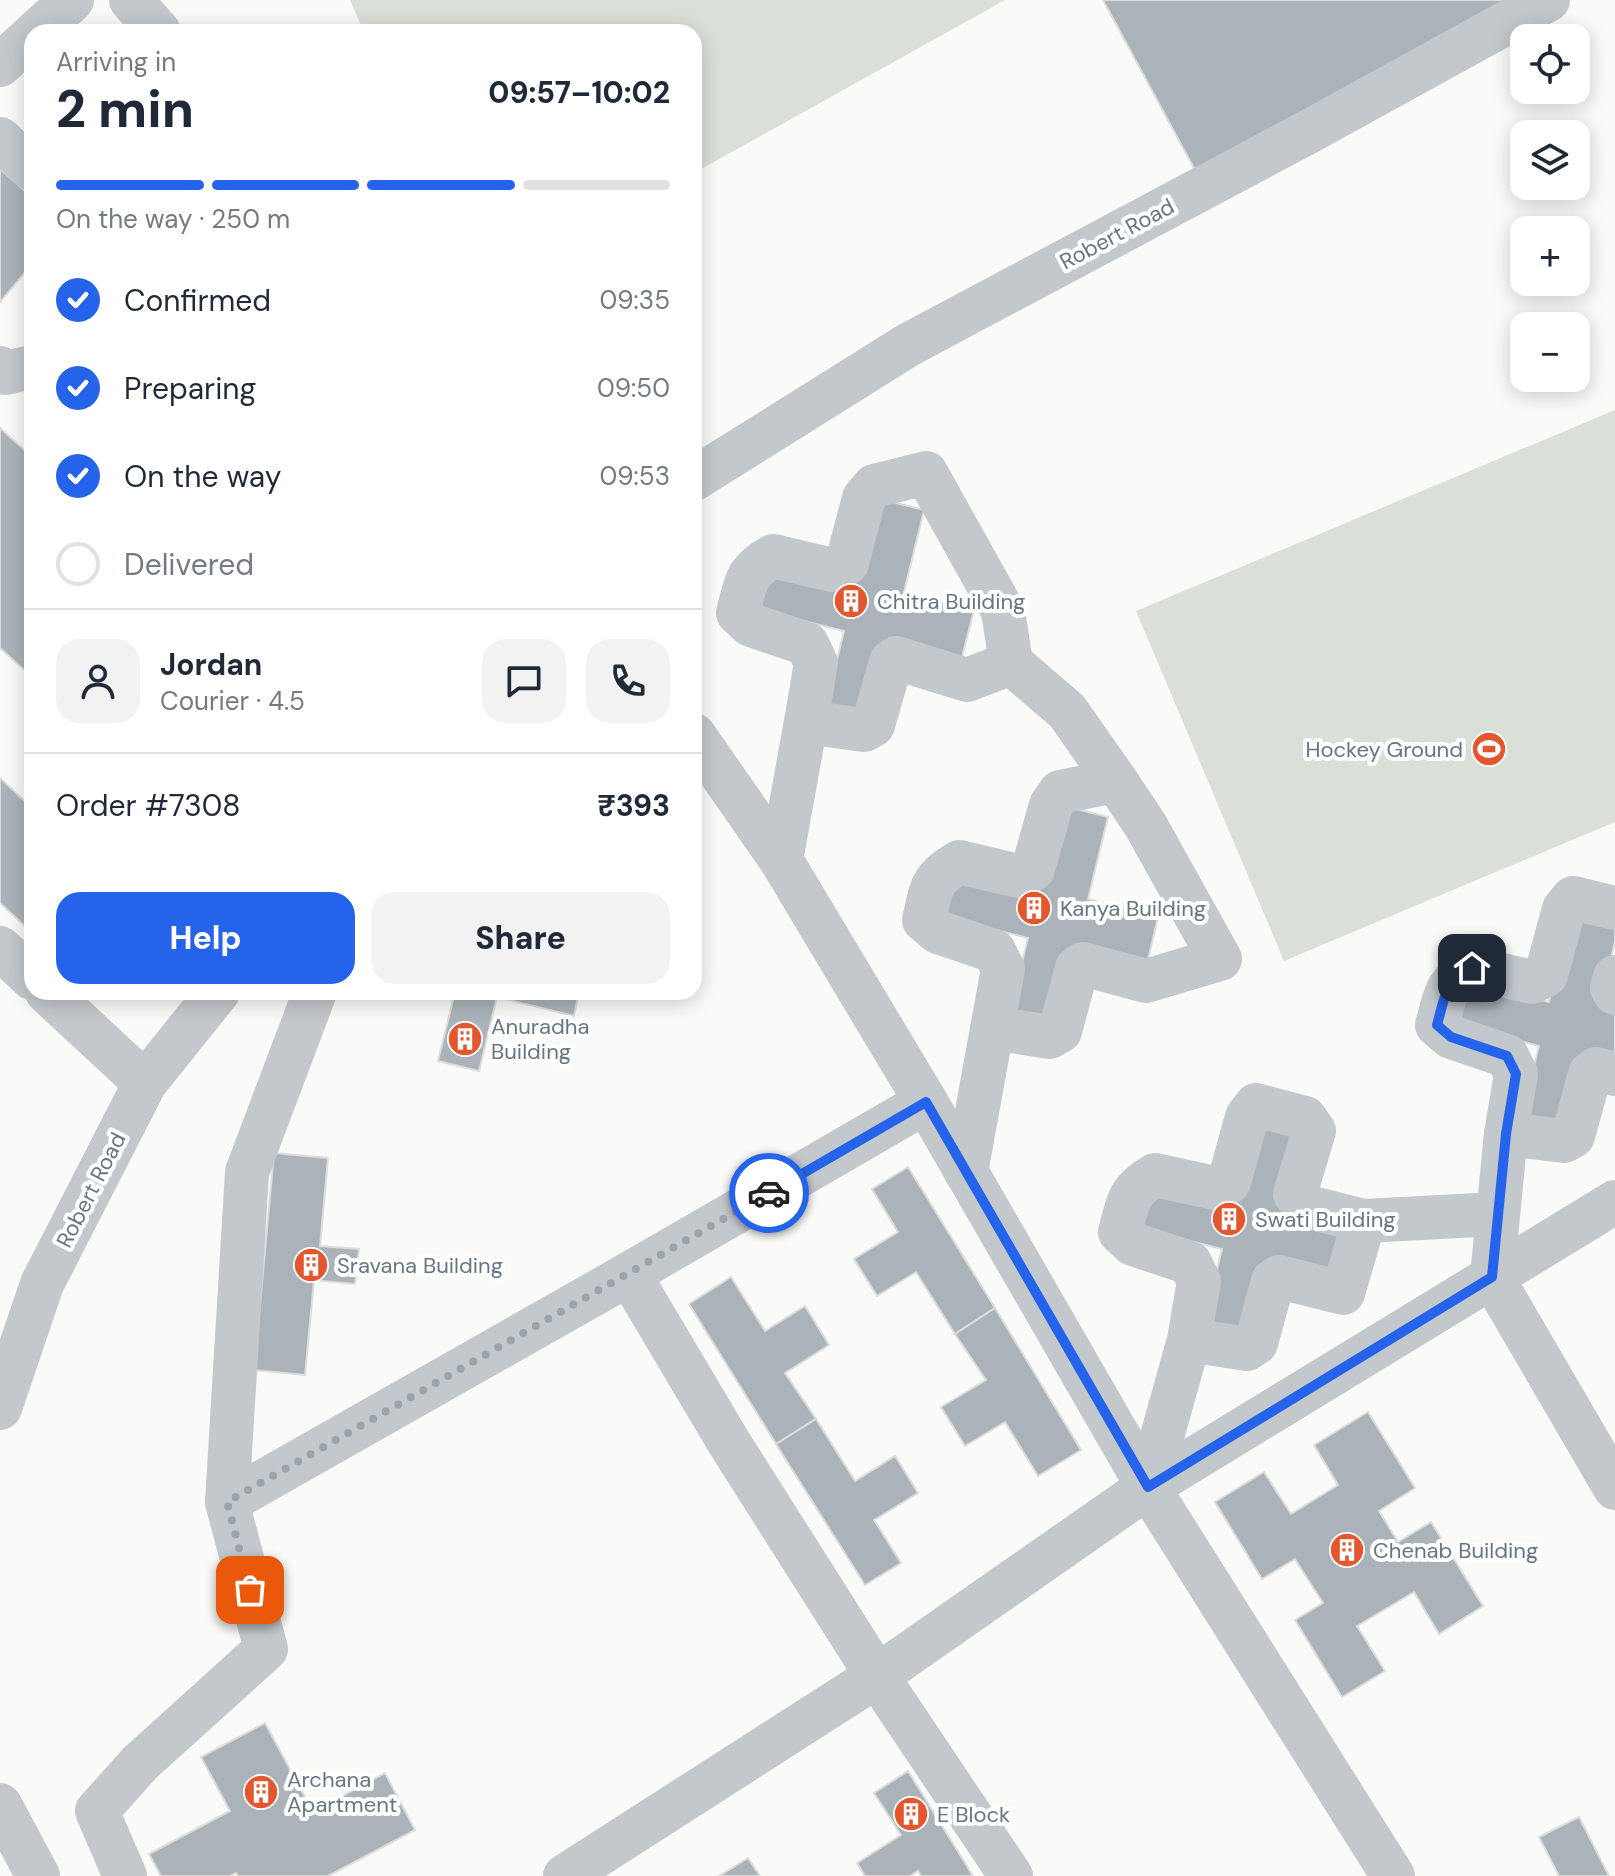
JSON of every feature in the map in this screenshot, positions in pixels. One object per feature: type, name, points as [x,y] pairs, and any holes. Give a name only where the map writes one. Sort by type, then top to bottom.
[{"type":"street","points":[[45,24],[72,0]]},
{"type":"street","points":[[131,0],[152,24]]},
{"type":"street","name":"Robert Road","points":[[702,474],[908,345],[1548,0]]},
{"type":"street","points":[[0,65],[24,43]]},
{"type":"street","points":[[0,139],[24,162]]},
{"type":"street","points":[[0,368],[5,373],[24,369]]},
{"type":"street","points":[[781,860],[816,663],[807,644],[751,625],[738,613],[748,575],[773,556],[832,570],[847,563],[864,498],[874,486],[926,473],[1003,611],[1011,663],[1067,711],[1146,826],[1220,959],[1146,981],[1083,964],[1077,968],[1060,1031],[1050,1037],[993,1028]]},
{"type":"street","points":[[806,722],[864,730],[873,725],[891,662],[896,658],[967,680],[1011,663]]},
{"type":"street","points":[[702,746],[781,860],[926,1102],[1148,1487],[1393,1876]]},
{"type":"street","points":[[966,1172],[1003,969],[994,951],[938,932],[924,920],[934,881],[959,862],[1019,876],[1033,869],[1051,805],[1060,792],[1116,781]]},
{"type":"street","points":[[1615,908],[1573,898],[1564,909],[1546,975],[1532,982],[1472,968],[1448,986],[1437,1025],[1451,1037],[1507,1056],[1516,1074],[1506,1134],[1492,1277],[1615,1488]]},
{"type":"street","points":[[0,948],[24,970]]},
{"type":"street","points":[[1615,977],[1612,988],[1615,993]]},
{"type":"street","points":[[56,1000],[145,1083]]},
{"type":"street","name":"Robert Road","points":[[0,1408],[42,1284],[145,1083],[212,1000]]},
{"type":"street","points":[[125,1876],[97,1811],[140,1763],[266,1649],[227,1502],[247,1172],[312,1000]]},
{"type":"street","points":[[1506,1134],[1564,1141],[1573,1136],[1590,1074],[1596,1069],[1615,1074]]},
{"type":"street","points":[[227,1502],[926,1102]]},
{"type":"street","points":[[1148,1487],[1189,1340],[1199,1281],[1190,1263],[1133,1244],[1120,1232],[1131,1193],[1142,1182],[1155,1175],[1215,1188],[1229,1182],[1247,1117],[1256,1105],[1305,1118],[1314,1131],[1295,1194],[1308,1207],[1364,1221],[1498,1214]]},
{"type":"street","points":[[565,1876],[877,1676],[1148,1487],[1615,1202]]},
{"type":"street","points":[[1189,1340],[1247,1349],[1256,1343],[1273,1281],[1279,1277],[1343,1293],[1364,1221]]},
{"type":"street","points":[[629,1274],[728,1441],[877,1676],[1011,1876]]},
{"type":"street","points":[[0,1805],[38,1876]]},
{"type":"shaded area","points":[[350,0],[1005,0],[702,169],[702,24],[360,24]]},
{"type":"shaded area","points":[[1615,410],[1615,822],[1284,961],[1136,611]]},
{"type":"building","points":[[1103,0],[1514,0],[1196,172]]},
{"type":"building","points":[[0,169],[24,190],[24,274],[0,302]]},
{"type":"building","points":[[0,428],[24,450],[24,670],[0,648]]},
{"type":"building","name":"Chitra Building","points":[[876,498],[924,510],[904,592],[974,610],[960,665],[884,646],[865,720],[825,710],[844,631],[760,610],[770,567],[853,588]]},
{"type":"building","points":[[0,778],[24,800],[24,925],[0,903]]},
{"type":"building","name":"Kanya Building","points":[[1060,805],[1108,817],[1088,899],[1158,917],[1145,972],[1068,952],[1050,1027],[1009,1016],[1028,938],[944,917],[954,874],[1038,895]]},
{"type":"building","points":[[1571,912],[1615,923],[1615,942],[1599,1006],[1615,1010],[1615,1069],[1561,1133],[1520,1123],[1539,1046],[1454,1024],[1465,981],[1549,1002]]},
{"type":"building","name":"Anuradha Building","points":[[453,1000],[496,1000],[479,1071],[438,1061]]},
{"type":"building","name":"Anuradha Building","points":[[509,1000],[577,1000],[574,1016]]},
{"type":"building","name":"Swati Building","points":[[1253,1116],[1302,1129],[1282,1210],[1352,1228],[1338,1283],[1262,1264],[1243,1338],[1203,1328],[1222,1249],[1138,1228],[1148,1186],[1231,1207]]},
{"type":"building","name":"Sravana Building","points":[[274,1153],[328,1158],[320,1246],[359,1249],[355,1284],[314,1280],[305,1375],[254,1370]]},
{"type":"building","points":[[908,1167],[995,1308],[955,1334],[916,1272],[877,1296],[854,1259],[898,1232],[872,1189]]},
{"type":"building","points":[[731,1277],[765,1331],[805,1306],[829,1345],[785,1373],[816,1419],[776,1444],[689,1304]]},
{"type":"building","points":[[995,1308],[1081,1450],[1038,1476],[1005,1422],[965,1446],[941,1407],[986,1380],[955,1334]]},
{"type":"building","name":"Chenab Building","points":[[1368,1412],[1415,1488],[1379,1511],[1398,1542],[1431,1522],[1483,1606],[1439,1634],[1414,1592],[1357,1626],[1385,1671],[1342,1697],[1295,1620],[1323,1603],[1295,1559],[1262,1579],[1215,1502],[1264,1472],[1291,1514],[1338,1485],[1314,1445]]},
{"type":"building","points":[[816,1419],[855,1481],[895,1456],[918,1493],[874,1520],[901,1563],[865,1585],[776,1444]]},
{"type":"building","name":"Archana Apartment","points":[[265,1723],[313,1812],[385,1773],[415,1830],[328,1876],[238,1876],[236,1873],[230,1876],[161,1876],[149,1854],[230,1811],[201,1757]]},
{"type":"building","name":"E Block","points":[[908,1771],[973,1876],[921,1876],[918,1871],[910,1876],[865,1876],[857,1863],[901,1835],[874,1793]]},
{"type":"building","points":[[1579,1817],[1609,1876],[1559,1876],[1539,1837]]},
{"type":"building","points":[[748,1858],[760,1876],[719,1876]]},
{"type":"way so far","points":[[250,1590],[227,1502],[769,1193]]},
{"type":"place","name":"Chitra Building","points":[[851,601]]},
{"type":"place","name":"Hockey Ground","points":[[1489,749]]},
{"type":"place","name":"Kanya Building","points":[[1034,908]]},
{"type":"place","name":"Anuradha Building","points":[[465,1039]]},
{"type":"place","name":"Swati Building","points":[[1229,1219]]},
{"type":"place","name":"Sravana Building","points":[[311,1265]]},
{"type":"place","name":"Chenab Building","points":[[1347,1550]]},
{"type":"place","name":"Archana Apartment","points":[[261,1792]]},
{"type":"place","name":"E Block","points":[[911,1814]]},
{"type":"route","points":[[769,1193],[926,1102],[1148,1487],[1492,1277],[1506,1134],[1516,1074],[1507,1056],[1451,1037],[1437,1025],[1448,986],[1472,968]]}]
